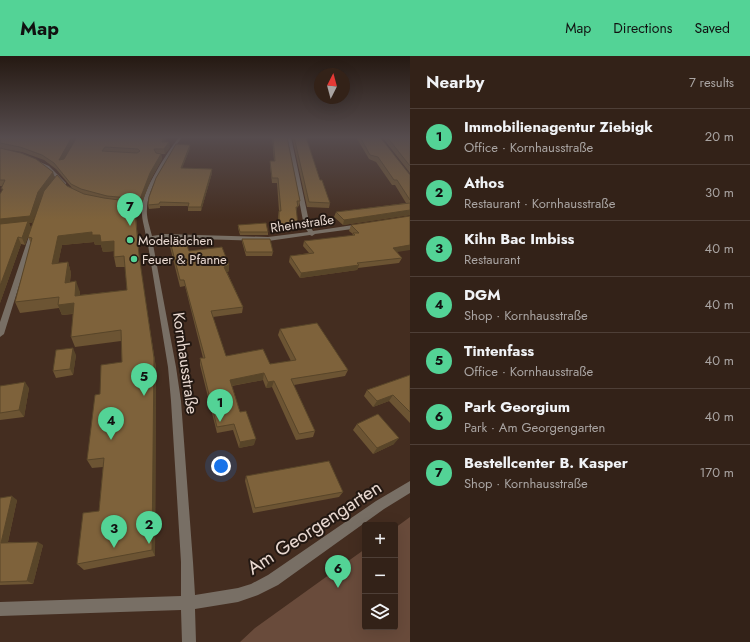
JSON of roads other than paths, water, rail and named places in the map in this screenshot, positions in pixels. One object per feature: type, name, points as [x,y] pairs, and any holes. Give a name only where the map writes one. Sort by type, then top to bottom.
[{"type":"street","points":[[44,164],[68,188]]},
{"type":"street","name":"Kornhausstraße","points":[[164,164],[148,194],[144,209],[172,367],[176,404],[189,603],[189,642]]},
{"type":"street","points":[[294,164],[307,226],[312,234]]},
{"type":"street","points":[[55,184],[59,179]]},
{"type":"street","points":[[136,209],[144,209]]},
{"type":"street","points":[[0,334],[35,225]]},
{"type":"street","name":"Rheinstraße","points":[[148,238],[165,236],[268,239],[365,226]]},
{"type":"street","name":"Am Georgengarten","points":[[0,609],[189,603],[238,595],[254,590],[266,583],[380,505],[410,487]]},
{"type":"place","name":"Bestellcenter B. Kasper","points":[[130,226]]},
{"type":"place","name":"Modelädchen","points":[[130,240]]},
{"type":"place","name":"Feuer & Pfanne","points":[[134,259]]},
{"type":"place","name":"Tintenfass","points":[[144,396]]},
{"type":"place","name":"Immobilienagentur Ziebigk","points":[[220,422]]},
{"type":"place","name":"DGM","points":[[111,440]]},
{"type":"place","name":"Athos","points":[[149,544]]},
{"type":"place","name":"Kihn Bac Imbiss","points":[[114,548]]},
{"type":"place","name":"Park Georgium","points":[[338,588]]}]
